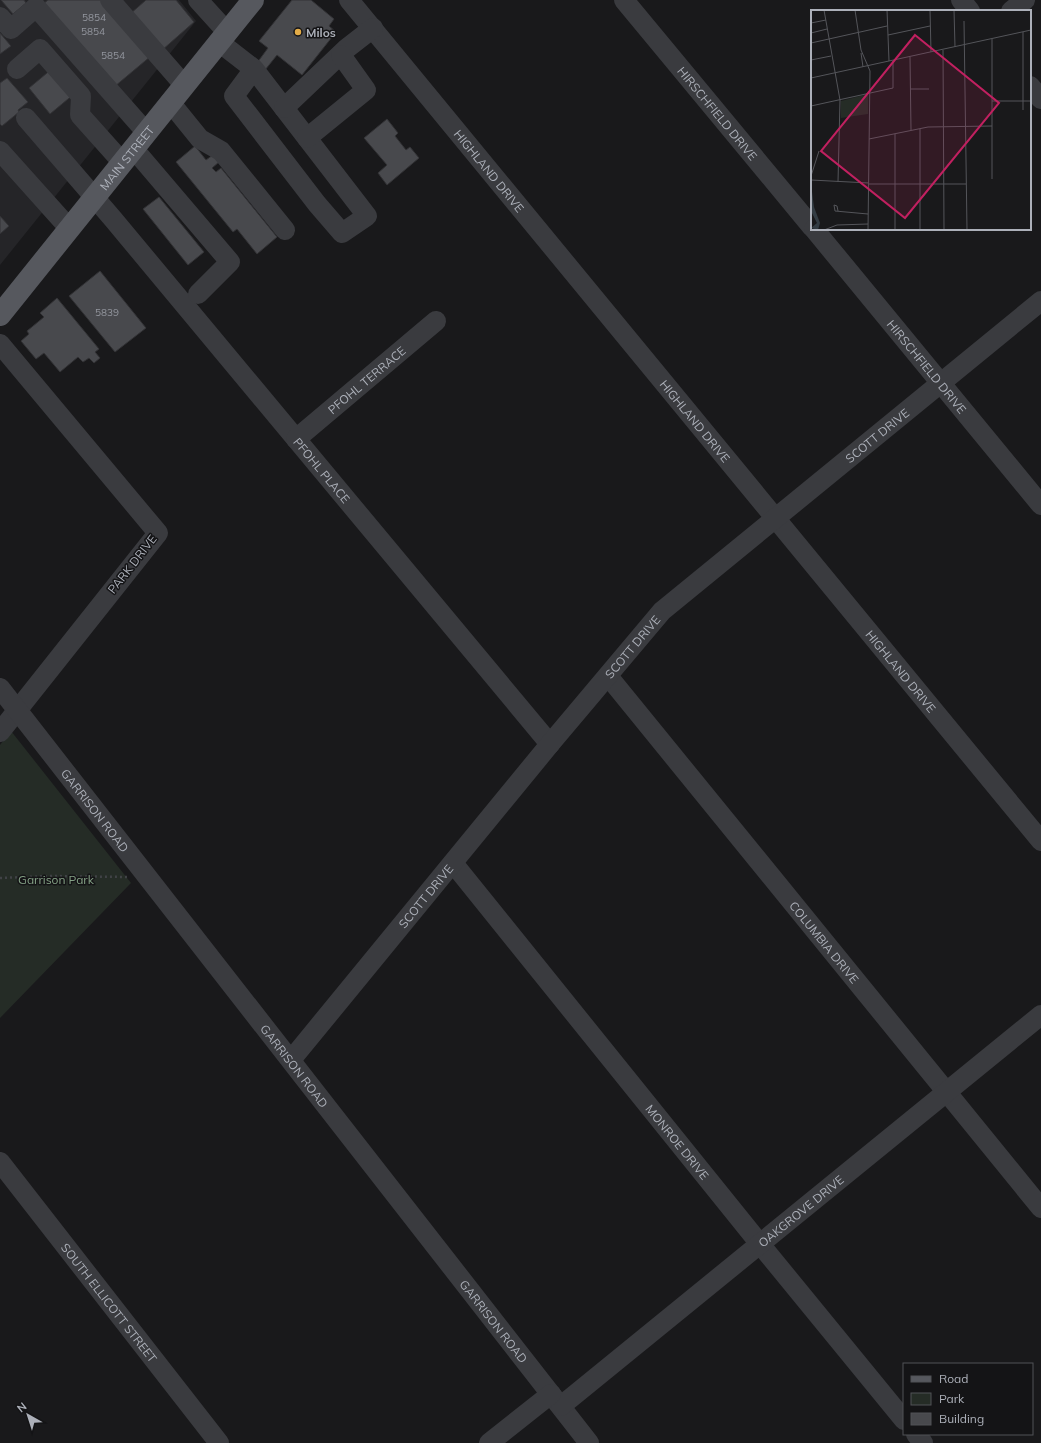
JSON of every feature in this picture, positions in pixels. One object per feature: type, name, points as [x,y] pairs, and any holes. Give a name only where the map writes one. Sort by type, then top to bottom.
[{"type":"main road","name":"MAIN STREET","points":[[0,315],[94,196],[253,0]]},
{"type":"street","points":[[110,0],[184,85]]},
{"type":"street","points":[[198,0],[223,37],[254,69],[367,216],[342,233],[317,204],[234,96],[254,69]]},
{"type":"street","name":"HIGHLAND DRIVE","points":[[349,0],[1041,841]]},
{"type":"street","name":"HIRSCHFIELD DRIVE","points":[[624,0],[811,226]]},
{"type":"street","points":[[961,0],[969,10]]},
{"type":"street","points":[[1012,10],[1025,0]]},
{"type":"street","points":[[0,17],[11,29],[37,4],[134,148],[230,262],[198,294]]},
{"type":"street","points":[[284,108],[341,54],[373,28]]},
{"type":"street","points":[[17,69],[40,48],[82,96],[80,115],[134,148]]},
{"type":"street","points":[[307,138],[366,90],[341,54]]},
{"type":"street","points":[[1031,87],[1041,99]]},
{"type":"street","points":[[170,102],[200,139],[221,151],[285,230]]},
{"type":"street","name":"PFOHL PLACE","points":[[26,118],[94,196],[550,744]]},
{"type":"street","points":[[0,151],[69,228]]},
{"type":"street","name":"HIRSCHFIELD DRIVE","points":[[815,230],[1041,505]]},
{"type":"street","name":"SCOTT DRIVE","points":[[291,1060],[550,744],[662,611],[1041,301]]},
{"type":"street","name":"PFOHL TERRACE","points":[[296,439],[436,321]]},
{"type":"street","name":"PARK DRIVE","points":[[0,344],[158,533],[0,732]]},
{"type":"street","name":"COLUMBIA DRIVE","points":[[608,676],[1041,1208]]},
{"type":"street","name":"GARRISON ROAD","points":[[0,688],[589,1443]]},
{"type":"street","name":"MONROE DRIVE","points":[[453,863],[903,1419]]},
{"type":"street","name":"OAKGROVE DRIVE","points":[[489,1443],[556,1400],[760,1244],[1041,1015]]},
{"type":"street","name":"SOUTH ELLICOTT STREET","points":[[0,1162],[219,1443]]},
{"type":"street","points":[[917,1435],[923,1443]]},
{"type":"path","points":[[0,878],[50,876],[126,877],[140,867]]},
{"type":"shaded area","points":[[0,0],[179,0],[196,21],[0,265]]},
{"type":"green space","name":"Garrison Park","points":[[11,731],[131,883],[0,1018],[0,745]]},
{"type":"building","points":[[1,0],[24,0],[26,3],[13,14]]},
{"type":"building","points":[[48,0],[102,0],[151,56],[114,87],[43,4]]},
{"type":"building","points":[[146,0],[176,0],[194,22],[161,51],[130,14]]},
{"type":"building","points":[[292,0],[311,0],[334,19],[329,26],[336,32],[302,75],[277,55],[265,70],[257,63],[268,48],[259,41]]},
{"type":"building","points":[[0,33],[11,46],[0,54]]},
{"type":"building","points":[[53,68],[74,94],[50,114],[29,88]]},
{"type":"building","points":[[7,78],[28,102],[18,110],[19,112],[2,126],[0,124],[0,83]]},
{"type":"building","points":[[387,119],[398,133],[395,136],[406,150],[410,147],[419,158],[387,185],[378,173],[387,165],[364,138]]},
{"type":"building","points":[[195,146],[206,160],[213,155],[219,162],[212,168],[216,172],[221,168],[277,237],[257,254],[237,229],[233,232],[176,162]]},
{"type":"building","points":[[159,197],[204,252],[188,265],[143,209]]},
{"type":"building","points":[[0,216],[9,226],[0,234]]},
{"type":"building","points":[[100,271],[146,328],[115,352],[69,296]]},
{"type":"building","points":[[57,298],[99,349],[95,352],[100,358],[94,363],[89,358],[83,362],[78,357],[60,372],[44,353],[36,359],[21,341],[29,334],[27,331],[44,317],[40,313]]},
{"type":"place","name":"Milos","points":[[298,32]]}]
